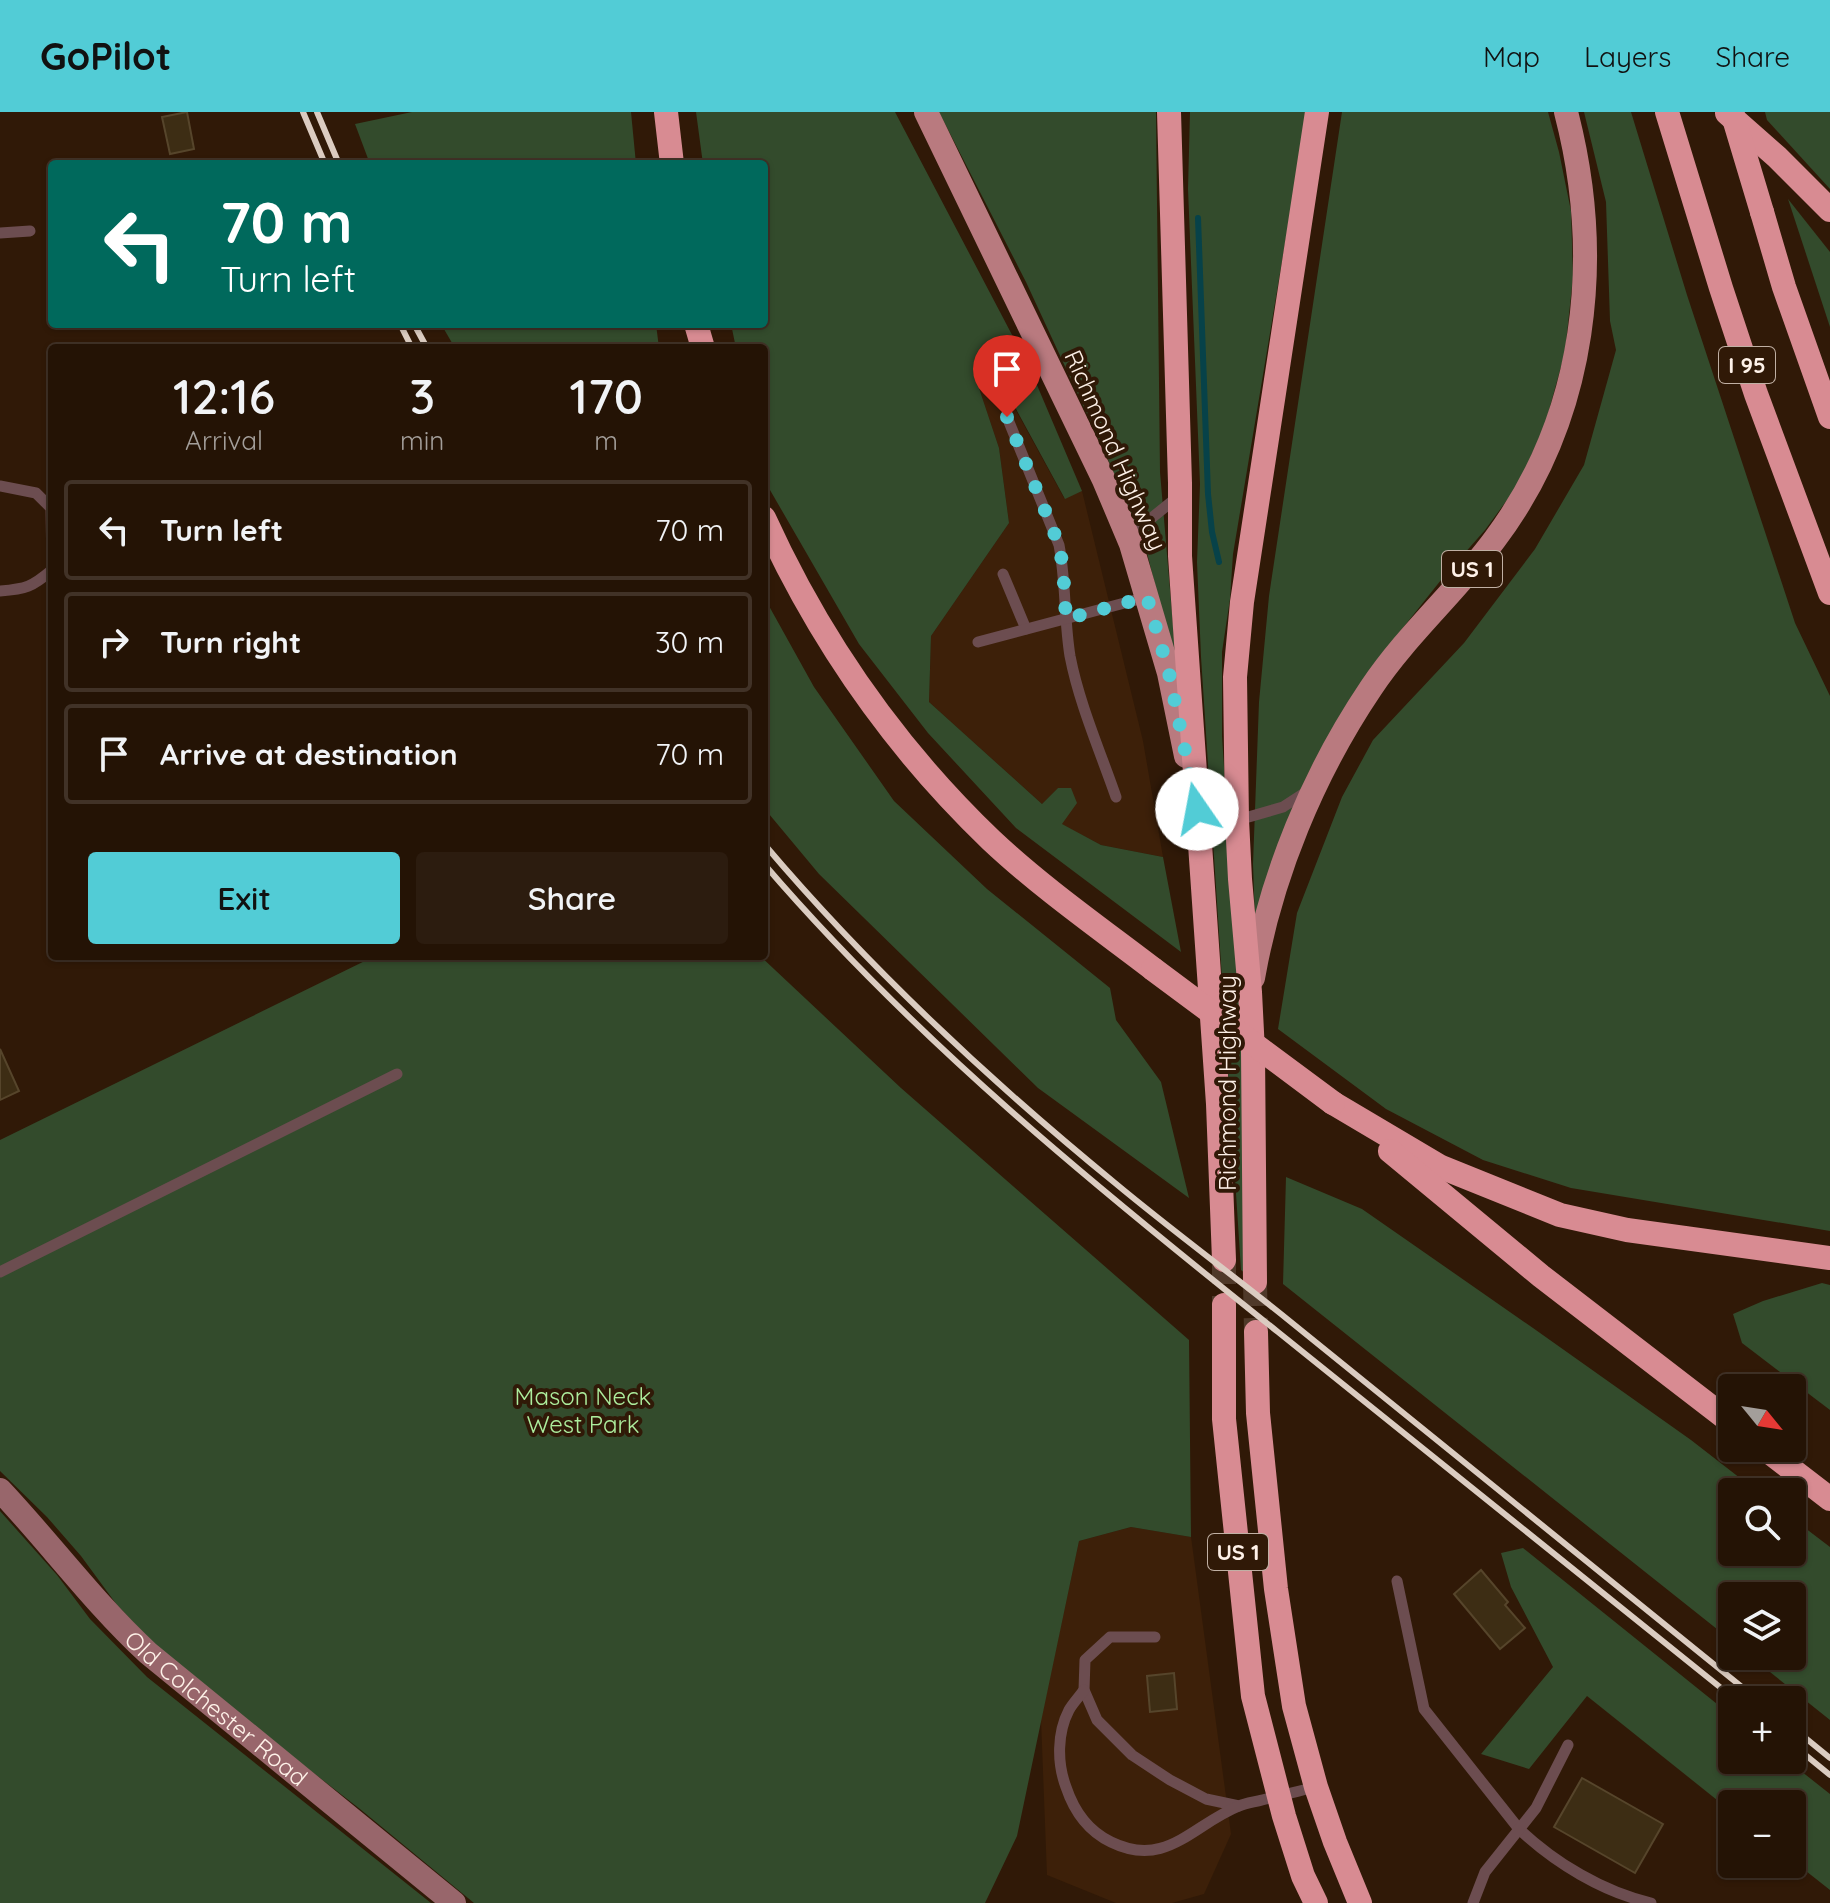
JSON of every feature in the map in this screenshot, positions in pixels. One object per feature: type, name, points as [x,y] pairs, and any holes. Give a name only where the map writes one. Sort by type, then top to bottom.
[{"type":"highway","points":[[666,112],[672,160]]},
{"type":"highway","points":[[1169,112],[1180,556],[1197,809]]},
{"type":"highway","points":[[1250,992],[1237,820],[1235,677],[1242,602],[1317,112]]},
{"type":"highway","points":[[1729,112],[1825,206]]},
{"type":"highway","points":[[1729,112],[1784,287],[1830,417]]},
{"type":"highway","name":"I 95","points":[[1670,123],[1756,394],[1830,593]]},
{"type":"highway","points":[[768,526],[804,599],[838,656],[876,710],[910,754],[992,841],[1036,880],[1333,1103],[1541,1276],[1718,1412]]},
{"type":"highway","name":"Richmond Highway","points":[[1197,809],[1218,1104],[1224,1260]]},
{"type":"highway","name":"Richmond Highway","points":[[1250,992],[1255,1282]]},
{"type":"highway","points":[[1333,1103],[1441,1167],[1560,1215],[1627,1230],[1830,1258]]},
{"type":"highway","name":"US 1","points":[[1224,1305],[1224,1419],[1253,1696],[1303,1876],[1316,1903]]},
{"type":"highway","name":"US 1","points":[[1256,1332],[1258,1413],[1276,1589],[1294,1706],[1316,1787],[1360,1903]]},
{"type":"highway","points":[[1782,1462],[1830,1499]]},
{"type":"main road","name":"Richmond Highway","points":[[926,112],[1104,480],[1127,537],[1169,673],[1197,809]]},
{"type":"main road","name":"Richmond Highway","points":[[1250,992],[1259,945],[1276,886],[1315,786],[1347,726],[1395,656],[1469,573],[1497,536],[1521,500],[1553,435],[1574,365],[1585,285],[1584,208],[1566,112]]},
{"type":"street","name":"Old Colchester Road","points":[[0,1490],[137,1643],[454,1903]]},
{"type":"lane","points":[[0,233],[30,231]]},
{"type":"lane","points":[[1007,417],[1059,545],[1075,678],[1116,797]]},
{"type":"lane","points":[[0,486],[36,493],[48,505]]},
{"type":"lane","points":[[1127,537],[1180,495]]},
{"type":"lane","points":[[0,591],[22,589],[48,573]]},
{"type":"lane","points":[[1003,574],[1026,629]]},
{"type":"lane","points":[[978,642],[1147,597]]},
{"type":"lane","points":[[1237,820],[1283,807],[1315,786]]},
{"type":"lane","points":[[0,1272],[397,1074]]},
{"type":"lane","points":[[1397,1581],[1424,1709],[1535,1845],[1588,1877],[1631,1898],[1651,1903]]},
{"type":"lane","points":[[1155,1637],[1110,1637],[1085,1660],[1084,1690],[1097,1720],[1132,1755],[1170,1780],[1206,1799],[1239,1806]]},
{"type":"lane","points":[[1084,1690],[1066,1716],[1059,1753],[1062,1777],[1081,1818],[1100,1836],[1118,1846],[1137,1851],[1157,1850],[1239,1806],[1316,1787]]},
{"type":"lane","points":[[1473,1903],[1485,1872],[1536,1808],[1568,1745]]},
{"type":"shaded area","points":[[996,374],[1064,498],[1082,491],[1143,741],[1163,857],[1101,845],[1061,824],[1058,788],[1042,804],[929,702],[931,636],[1009,523],[999,448],[979,388]]},
{"type":"shaded area","points":[[1131,1527],[1191,1537],[1231,1834],[1204,1894],[1172,1903],[1116,1903],[1047,1875],[1041,1719],[1079,1541]]},
{"type":"green space","points":[[412,112],[631,112],[636,160],[368,160],[355,124]]},
{"type":"green space","points":[[696,112],[895,112],[1031,371],[1082,491],[1065,499],[997,374],[979,388],[999,448],[1009,523],[931,636],[929,702],[1042,804],[1058,788],[1071,788],[1077,803],[1062,824],[1101,845],[1163,857],[1181,952],[1016,828],[928,733],[859,644],[770,490],[768,344],[735,344],[732,328],[768,328],[768,160],[702,160]]},
{"type":"green space","points":[[939,112],[1156,112],[1160,472],[1177,672],[1146,549],[1026,282]]},
{"type":"green space","points":[[1190,112],[1307,112],[1233,554],[1222,652],[1222,736],[1244,1079],[1247,1275],[1241,1270],[1201,657],[1197,562],[1200,484],[1188,189]]},
{"type":"green space","points":[[1342,112],[1548,112],[1571,211],[1573,277],[1565,352],[1545,425],[1518,485],[1485,530],[1375,663],[1255,922],[1253,864],[1259,702],[1269,596]]},
{"type":"green space","points":[[1584,112],[1631,112],[1687,295],[1795,623],[1830,696],[1830,1231],[1571,1188],[1483,1160],[1386,1109],[1278,1029],[1297,913],[1342,797],[1373,740],[1464,643],[1535,549],[1584,465],[1616,350],[1610,321],[1606,202]]},
{"type":"green space","points":[[1765,112],[1830,112],[1830,189],[1767,120]]},
{"type":"green space","points":[[1788,199],[1830,252],[1830,327]]},
{"type":"green space","points":[[443,328],[656,328],[658,344],[453,344]]},
{"type":"green space","points":[[768,604],[814,687],[894,801],[987,889],[1110,988],[1116,1020],[1161,1082],[1189,1198],[1038,1088],[819,874],[768,813]]},
{"type":"green space","name":"Mason Neck West Park","points":[[367,960],[764,960],[901,1088],[1189,1340],[1191,1537],[1131,1527],[1079,1541],[1017,1836],[985,1903],[474,1903],[360,1809],[200,1685],[154,1644],[117,1605],[47,1517],[0,1471],[0,1140]]},
{"type":"green space","points":[[1286,1177],[1362,1209],[1691,1440],[1740,1478],[1718,1478],[1718,1566],[1806,1566],[1806,1529],[1830,1547],[1830,1720],[1806,1701],[1806,1686],[1788,1686],[1768,1670],[1806,1670],[1806,1582],[1718,1582],[1718,1630],[1283,1284]]},
{"type":"green space","points":[[1822,1283],[1830,1285],[1830,1410],[1806,1392],[1806,1374],[1783,1374],[1742,1343],[1733,1314],[1763,1301]]},
{"type":"green space","points":[[0,1511],[57,1575],[90,1619],[147,1677],[431,1903],[0,1903]]},
{"type":"green space","points":[[1523,1548],[1718,1705],[1718,1774],[1805,1774],[1830,1794],[1830,1890],[1806,1871],[1806,1790],[1718,1790],[1718,1801],[1587,1696],[1529,1769],[1481,1754],[1553,1667],[1511,1587],[1501,1553]]},
{"type":"building","points":[[187,112],[194,149],[170,154],[162,117]]},
{"type":"building","points":[[0,1049],[19,1091],[0,1100]]},
{"type":"building","points":[[1481,1570],[1525,1628],[1500,1649],[1454,1594]]},
{"type":"building","points":[[1174,1673],[1177,1709],[1150,1712],[1147,1676]]},
{"type":"building","points":[[1582,1778],[1663,1824],[1635,1873],[1554,1827]]},
{"type":"waterway","points":[[1198,218],[1208,494],[1219,562]]},
{"type":"tunnel","points":[[1224,1260],[1224,1305]]},
{"type":"tunnel","points":[[1255,1282],[1256,1332]]},
{"type":"railway","points":[[303,112],[323,160]]},
{"type":"railway","points":[[317,112],[337,160]]},
{"type":"railway","points":[[402,328],[410,344]]},
{"type":"railway","points":[[416,328],[425,344]]},
{"type":"railway","points":[[768,849],[888,979],[976,1063],[1068,1144],[1741,1686]]},
{"type":"railway","points":[[768,868],[883,991],[945,1051],[1076,1167],[1719,1686]]},
{"type":"railway","points":[[1806,1738],[1830,1758]]},
{"type":"railway","points":[[1806,1755],[1830,1775]]},
{"type":"route","points":[[1007,417],[1059,545],[1066,619],[1147,597],[1169,673],[1197,809]]}]
